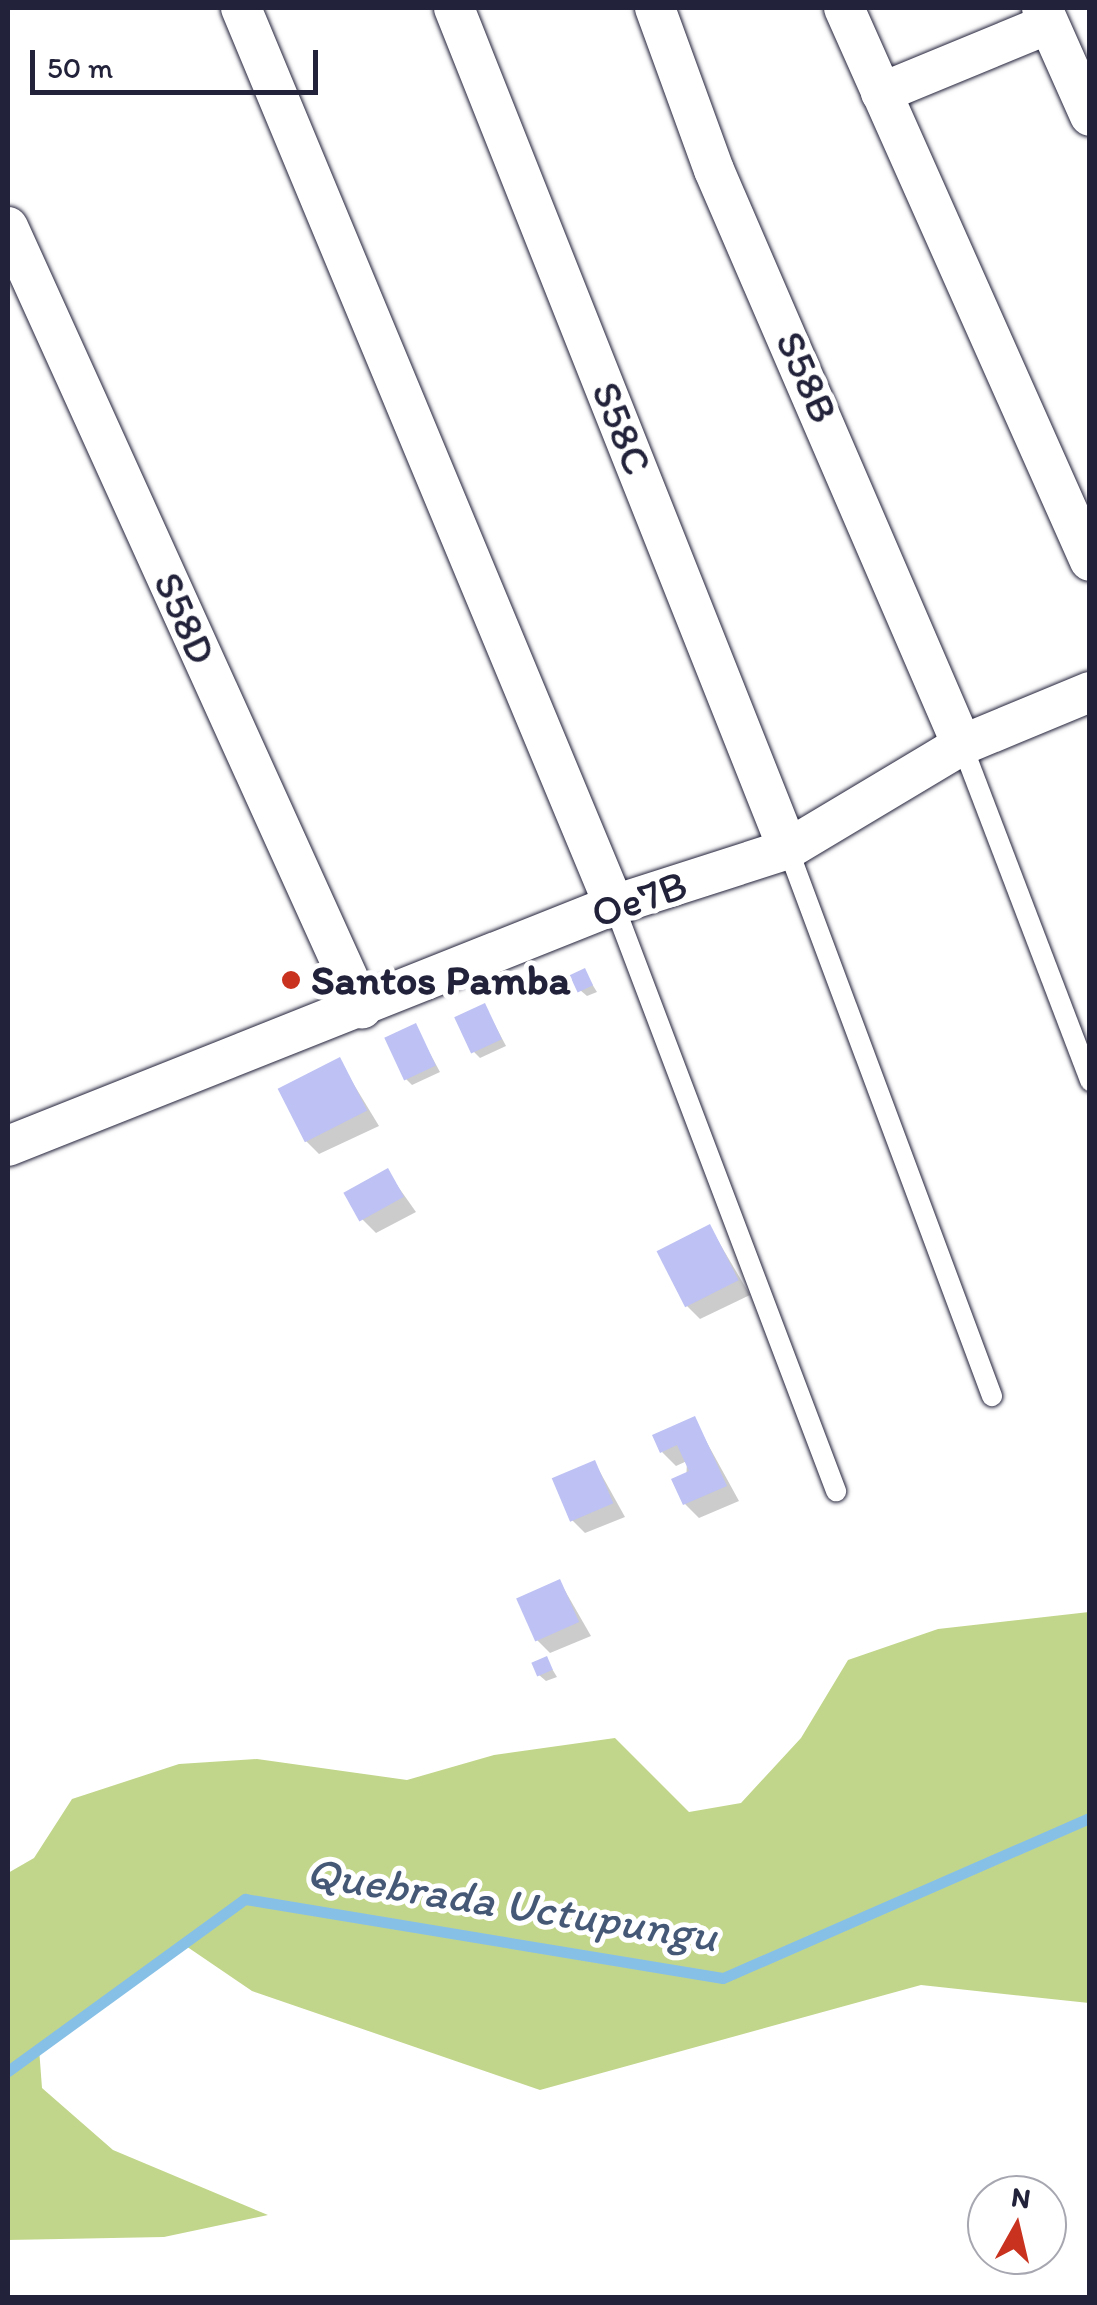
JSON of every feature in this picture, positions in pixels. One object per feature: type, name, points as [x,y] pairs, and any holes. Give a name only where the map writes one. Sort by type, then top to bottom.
[{"type":"street","points":[[241,8],[614,906]]},
{"type":"street","name":"S58C","points":[[454,8],[788,849]]},
{"type":"street","name":"S58B","points":[[655,8],[714,170],[962,745]]},
{"type":"street","points":[[844,8],[1090,560]]},
{"type":"street","points":[[881,93],[1045,16],[1090,116]]},
{"type":"street","name":"S58D","points":[[8,231],[362,1009]]},
{"type":"street","name":"Oe7B","points":[[8,1146],[614,906],[788,849],[962,745],[1090,692]]},
{"type":"lane","points":[[962,745],[1090,1081]]},
{"type":"lane","points":[[788,849],[873,1096],[992,1396]]},
{"type":"lane","points":[[614,906],[836,1491]]},
{"type":"green space","points":[[1089,1612],[1089,2003],[921,1985],[540,2090],[252,1991],[183,1944],[39,2048],[42,2088],[113,2150],[268,2215],[164,2237],[8,2240],[8,1873],[34,1858],[72,1799],[179,1764],[257,1759],[407,1780],[494,1755],[615,1738],[689,1812],[741,1803],[801,1738],[848,1660],[938,1629]]},
{"type":"building","points":[[585,968],[593,985],[578,992],[570,975]]},
{"type":"building","points":[[485,1003],[502,1039],[471,1054],[454,1017]]},
{"type":"building","points":[[416,1023],[436,1066],[404,1080],[384,1038]]},
{"type":"building","points":[[340,1057],[367,1110],[305,1142],[278,1089]]},
{"type":"building","points":[[388,1168],[404,1197],[359,1222],[343,1193]]},
{"type":"building","points":[[710,1224],[739,1280],[685,1307],[657,1251]]},
{"type":"building","points":[[695,1416],[727,1486],[683,1505],[671,1479],[689,1471],[677,1445],[660,1453],[652,1435]]},
{"type":"building","points":[[595,1460],[613,1503],[570,1522],[552,1478]]},
{"type":"building","points":[[560,1579],[579,1622],[535,1641],[516,1599]]},
{"type":"building","points":[[547,1656],[553,1670],[537,1676],[531,1663]]},
{"type":"waterway","name":"Quebrada Uctupungu","points":[[8,2071],[245,1899],[723,1978],[1090,1818]]},
{"type":"place","name":"Santos Pamba","points":[[291,980]]}]
